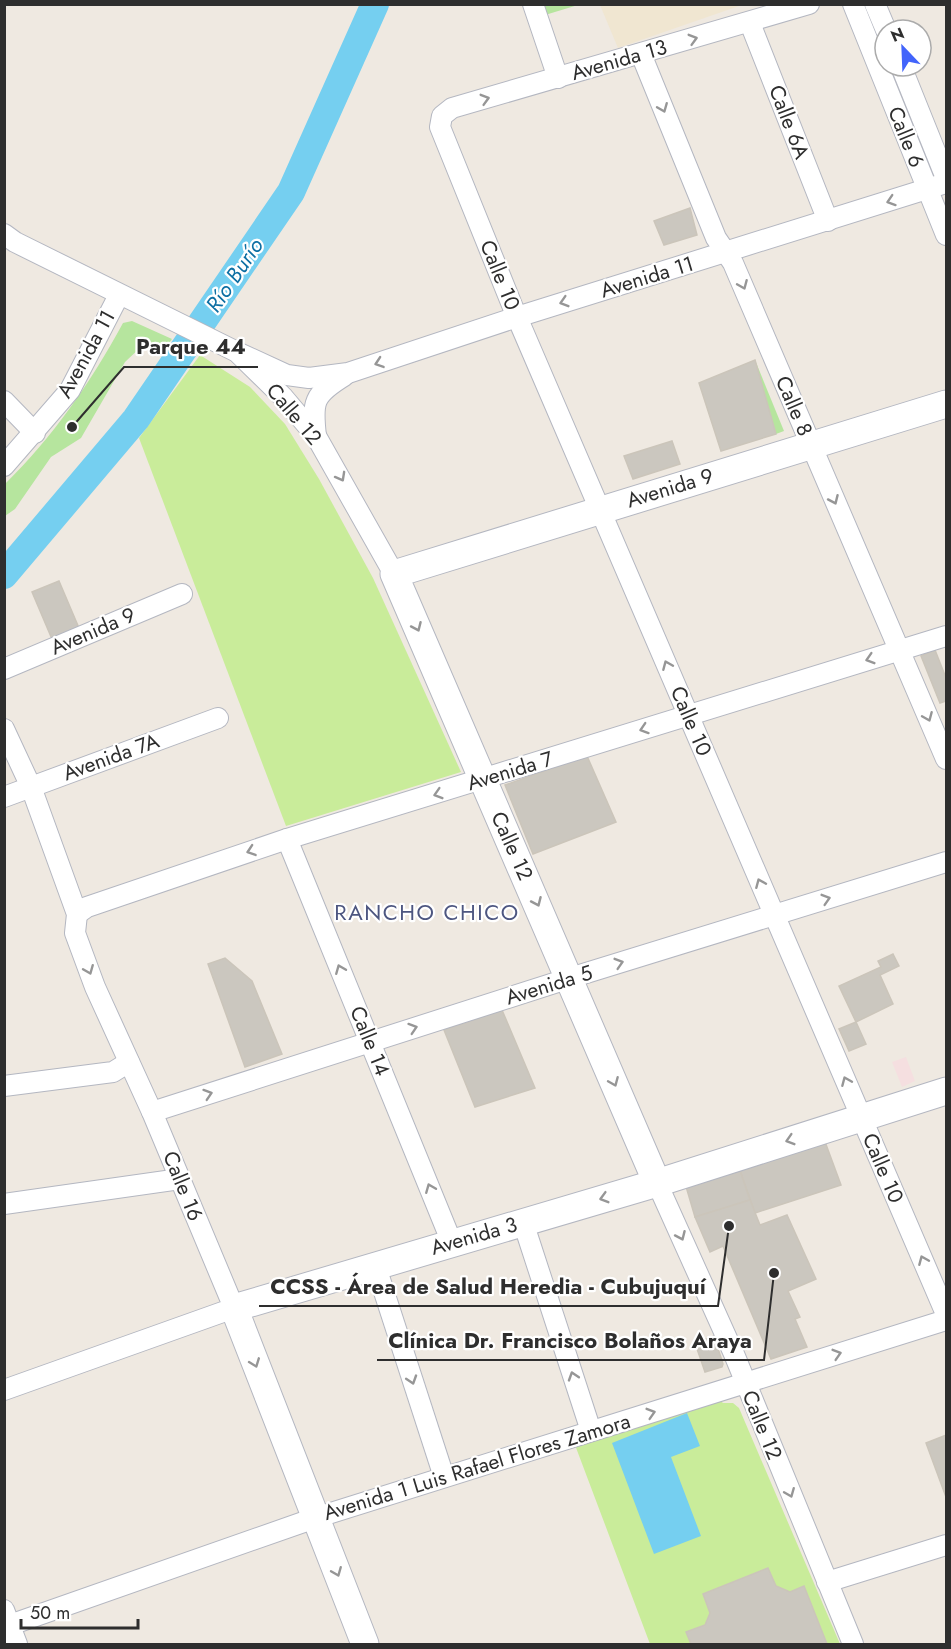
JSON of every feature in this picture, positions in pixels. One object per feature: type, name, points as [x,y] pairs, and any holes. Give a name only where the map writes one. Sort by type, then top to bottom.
[{"type":"street","points":[[533,4],[558,78]]},
{"type":"street","name":"Avenida 13","points":[[440,127],[442,116],[452,108],[750,23],[808,4]]},
{"type":"street","name":"Calle 6","points":[[853,4],[946,235]]},
{"type":"street","points":[[875,4],[881,18]]},
{"type":"street","name":"Calle 6A","points":[[750,23],[828,221]]},
{"type":"street","name":"Calle 8","points":[[641,54],[716,238],[733,263],[946,759]]},
{"type":"street","name":"Calle 6","points":[[906,78],[946,178]]},
{"type":"street","name":"Calle 10","points":[[440,127],[517,317],[946,1314]]},
{"type":"street","name":"Avenida 11","points":[[229,348],[287,375],[309,378],[348,373],[517,317],[946,183]]},
{"type":"street","name":"Calle 12","points":[[4,234],[15,243],[229,348],[284,397],[316,436],[394,574],[745,1383],[853,1644]]},
{"type":"street","name":"Avenida 11","points":[[4,466],[35,433],[79,376],[119,295]]},
{"type":"street","name":"Avenida 11","points":[[316,436],[313,408],[316,399],[322,389],[348,373]]},
{"type":"street","points":[[4,401],[35,433]]},
{"type":"street","name":"Avenida 9","points":[[394,574],[946,404]]},
{"type":"street","name":"Avenida 9","points":[[4,669],[182,594]]},
{"type":"street","name":"Avenida 7","points":[[77,914],[87,907],[287,839],[946,636]]},
{"type":"street","name":"Avenida 7A","points":[[4,797],[218,718]]},
{"type":"street","name":"Calle 16","points":[[4,729],[31,787],[77,914],[77,940],[234,1308],[365,1644]]},
{"type":"street","name":"Calle 14","points":[[287,839],[452,1243]]},
{"type":"street","name":"Avenida 5","points":[[152,1112],[570,978],[946,862]]},
{"type":"street","points":[[4,1086],[113,1072],[129,1062]]},
{"type":"street","name":"Avenida 3","points":[[4,1390],[234,1308],[375,1264],[657,1183],[946,1092]]},
{"type":"street","points":[[4,1204],[180,1179]]},
{"type":"street","points":[[523,1222],[591,1431]]},
{"type":"street","points":[[375,1264],[444,1477]]},
{"type":"street","name":"Avenida 1 Luis Rafael Flores Zamora","points":[[7,1618],[444,1477],[946,1320]]},
{"type":"street","points":[[827,1582],[946,1545]]},
{"type":"street","points":[[7,1618],[17,1644]]},
{"type":"shaded area","points":[[600,5],[742,5],[618,48]]},
{"type":"shaded area","points":[[906,1057],[915,1081],[902,1087],[892,1062]]},
{"type":"green space","points":[[542,4],[578,5],[545,15]]},
{"type":"green space","points":[[132,321],[172,339],[164,349],[142,346],[125,362],[81,438],[51,457],[15,509],[5,516],[5,484],[23,466],[70,408],[123,323]]},
{"type":"green space","points":[[200,355],[250,387],[285,424],[319,479],[373,578],[461,772],[286,826],[139,438]]},
{"type":"green space","points":[[755,360],[784,431],[776,434]]},
{"type":"green space","points":[[714,1395],[723,1403],[733,1403],[739,1408],[840,1644],[650,1644],[575,1445]]},
{"type":"water","points":[[687,1413],[700,1446],[671,1457],[701,1536],[654,1554],[612,1443]]},
{"type":"building","points":[[690,208],[697,235],[664,245],[654,221]]},
{"type":"building","points":[[755,360],[776,434],[721,451],[699,383]]},
{"type":"building","points":[[672,441],[680,464],[633,479],[624,456]]},
{"type":"building","points":[[59,581],[79,628],[52,639],[32,592]]},
{"type":"building","points":[[935,650],[946,678],[946,701],[940,703],[921,656]]},
{"type":"building","points":[[587,756],[616,822],[533,854],[505,785]]},
{"type":"building","points":[[893,954],[899,966],[880,975],[893,1004],[856,1022],[839,986],[881,967],[878,961]]},
{"type":"building","points":[[225,958],[252,981],[282,1054],[245,1067],[208,964]]},
{"type":"building","points":[[502,1010],[535,1088],[475,1107],[444,1030]]},
{"type":"building","points":[[856,1022],[866,1044],[849,1051],[839,1029]]},
{"type":"building","points":[[824,1139],[841,1185],[755,1213],[738,1165]]},
{"type":"building","points":[[738,1165],[750,1200],[695,1217],[685,1183]]},
{"type":"building","points":[[750,1200],[760,1225],[787,1215],[816,1279],[788,1291],[800,1317],[795,1319],[807,1347],[771,1359],[723,1246],[710,1252],[695,1217]]},
{"type":"building","points":[[714,1336],[723,1364],[722,1367],[705,1372],[695,1343]]},
{"type":"building","points":[[946,1435],[946,1497],[926,1443]]},
{"type":"building","points":[[768,1568],[776,1586],[790,1592],[804,1586],[827,1644],[691,1644],[686,1632],[705,1625],[710,1613],[703,1594]]},
{"type":"waterway","name":"Río Burío","points":[[4,575],[136,419],[291,192],[375,4]]},
{"type":"place","name":"Parque 44","points":[[72,427]]},
{"type":"place","name":"CCSS - Área de Salud Heredia - Cubujuquí","points":[[729,1226]]},
{"type":"place","name":"Clínica Dr. Francisco Bolaños Araya","points":[[774,1273]]},
{"type":"district","name":"RANCHO CHICO","points":[[427,912]]}]
